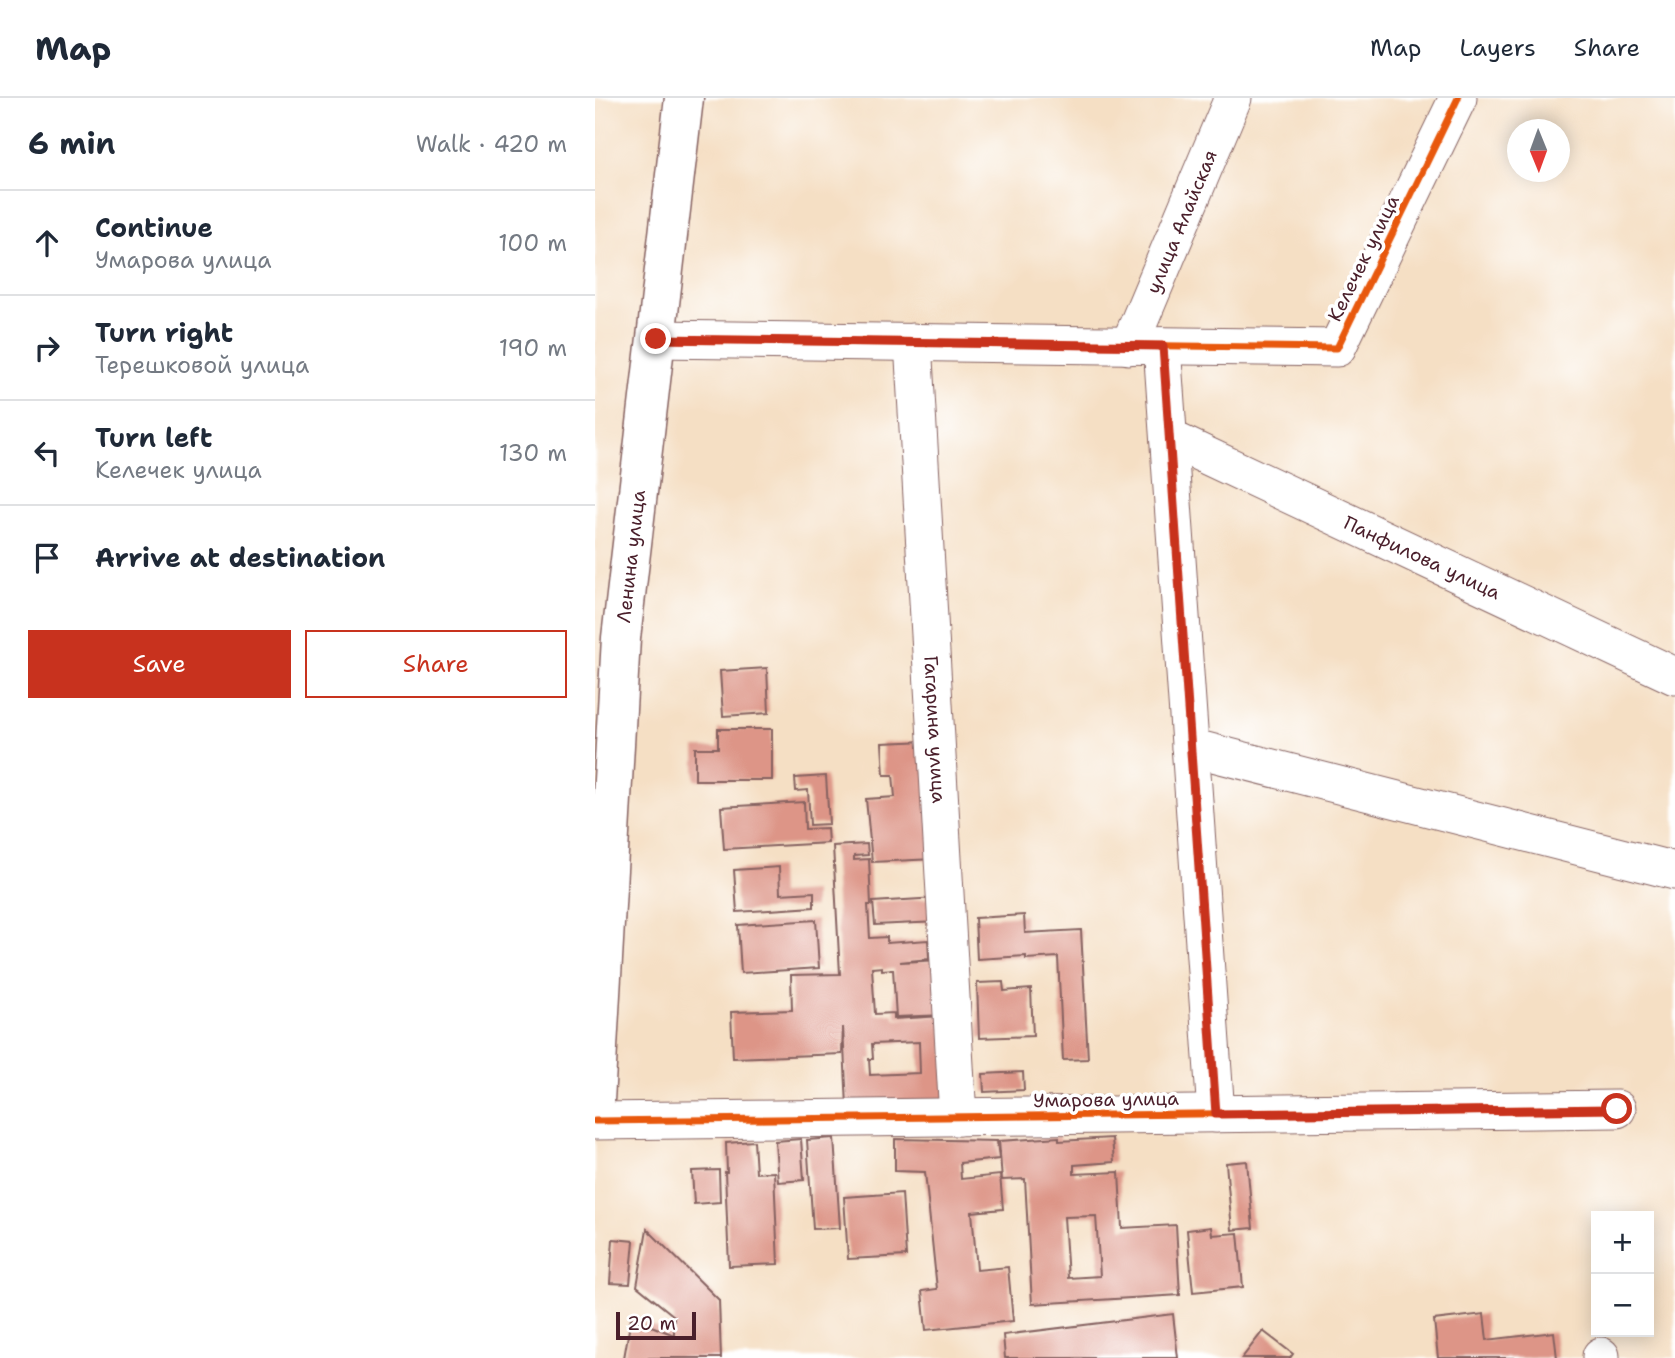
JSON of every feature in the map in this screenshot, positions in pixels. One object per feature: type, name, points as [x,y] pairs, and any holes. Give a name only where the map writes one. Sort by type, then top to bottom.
[{"type":"main road","name":"Ленина улица","points":[[595,1101],[621,638],[684,98]]},
{"type":"street","name":"улица Алайская","points":[[1146,346],[1233,98]]},
{"type":"street","name":"Келечек улица","points":[[656,339],[1337,348],[1458,98]]},
{"type":"street","name":"Гагарина улица","points":[[913,342],[958,1117]]},
{"type":"street","points":[[1146,346],[1169,438],[1216,1114]]},
{"type":"street","name":"Панфилова улица","points":[[1169,438],[1675,676]]},
{"type":"street","points":[[1190,747],[1675,871]]},
{"type":"street","name":"Умарова улица","points":[[595,1121],[1617,1109]]},
{"type":"building","points":[[767,668],[769,713],[723,716],[720,671]]},
{"type":"building","points":[[718,729],[772,729],[772,780],[695,780],[695,748],[718,748]]},
{"type":"building","points":[[927,741],[934,859],[872,862],[866,799],[895,797],[893,775],[884,775],[882,743]]},
{"type":"building","points":[[826,776],[829,824],[810,825],[808,790],[796,791],[795,778]]},
{"type":"building","points":[[804,802],[805,829],[827,828],[828,843],[724,849],[721,807]]},
{"type":"building","points":[[867,844],[868,855],[854,856],[854,860],[869,859],[870,938],[887,937],[887,943],[928,940],[929,959],[900,962],[943,960],[945,1015],[896,1017],[893,969],[872,968],[875,1014],[894,1013],[894,1019],[943,1016],[948,1101],[847,1106],[843,1027],[842,1054],[733,1058],[731,1012],[792,1010],[791,975],[840,974],[833,846]],"holes":[[[919,1042],[920,1073],[870,1075],[872,1044]]]},
{"type":"building","points":[[779,867],[780,894],[814,892],[814,907],[737,912],[734,870]]},
{"type":"building","points":[[936,898],[938,922],[875,925],[873,902]]},
{"type":"building","points":[[1024,915],[1025,933],[1081,930],[1088,1059],[1063,1060],[1058,957],[977,959],[975,918]]},
{"type":"building","points":[[816,920],[819,968],[741,973],[738,925]]},
{"type":"building","points":[[1003,982],[1004,991],[1031,989],[1033,1036],[979,1038],[977,983]]},
{"type":"building","points":[[1023,1072],[1024,1090],[984,1092],[983,1074]]},
{"type":"building","points":[[1059,1137],[1059,1141],[1112,1138],[1114,1162],[1074,1165],[1074,1174],[1119,1172],[1122,1228],[1176,1225],[1180,1295],[1032,1304],[1025,1179],[1002,1180],[999,1141]],"holes":[[[1096,1216],[1100,1276],[1068,1278],[1064,1217]]]},
{"type":"building","points":[[834,1138],[840,1228],[813,1229],[807,1140]]},
{"type":"building","points":[[801,1139],[804,1180],[778,1182],[775,1141]]},
{"type":"building","points":[[895,1139],[997,1141],[999,1159],[960,1163],[961,1179],[1000,1175],[1003,1209],[972,1212],[977,1270],[1008,1267],[1013,1321],[926,1330],[922,1291],[937,1289],[925,1172],[895,1171]]},
{"type":"building","points":[[754,1141],[756,1173],[774,1172],[778,1264],[729,1266],[726,1143]]},
{"type":"building","points":[[1247,1161],[1253,1228],[1232,1230],[1226,1163]]},
{"type":"building","points":[[719,1170],[720,1202],[694,1204],[692,1171]]},
{"type":"building","points":[[902,1193],[906,1256],[848,1259],[844,1197]]},
{"type":"building","points":[[1211,1227],[1212,1235],[1238,1233],[1243,1287],[1193,1292],[1187,1230]]},
{"type":"building","points":[[647,1229],[719,1300],[721,1358],[624,1358],[631,1318],[674,1335],[674,1316],[637,1286]]},
{"type":"building","points":[[613,1239],[634,1241],[630,1284],[610,1283]]},
{"type":"building","points":[[1173,1314],[1178,1358],[1005,1358],[1003,1335]]},
{"type":"building","points":[[1484,1314],[1487,1340],[1554,1332],[1557,1358],[1438,1358],[1434,1320]]},
{"type":"building","points":[[1263,1331],[1293,1354],[1290,1358],[1242,1358]]},
{"type":"cycle path","points":[[656,339],[1337,348],[1458,98]]},
{"type":"cycle path","points":[[595,1121],[1617,1109]]},
{"type":"route","points":[[656,339],[1163,346],[1216,1114],[1617,1109]]}]
